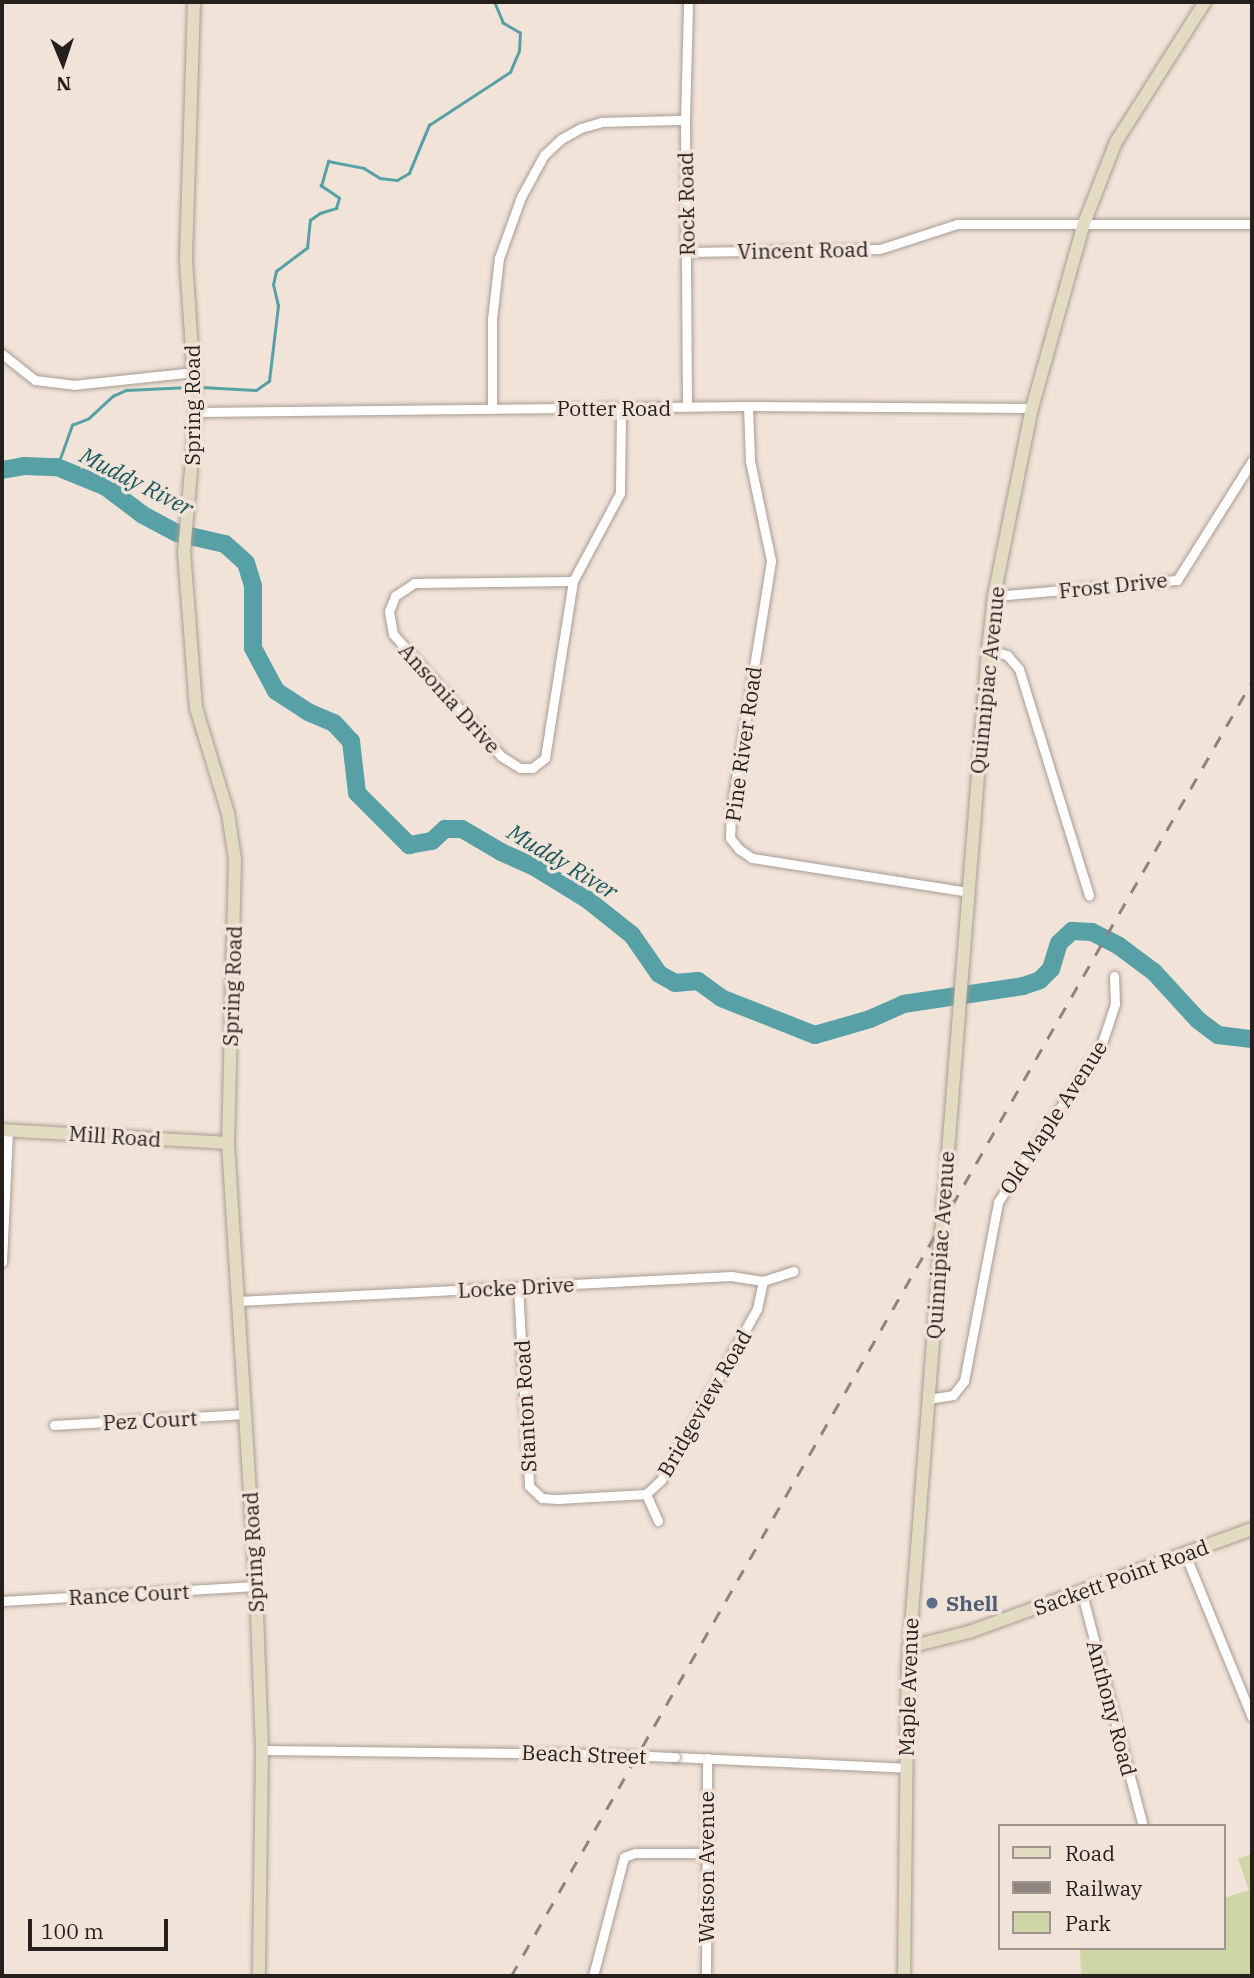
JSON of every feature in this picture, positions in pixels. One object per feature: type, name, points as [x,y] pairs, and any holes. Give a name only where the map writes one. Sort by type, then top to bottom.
[{"type":"street","name":"Spring Road","points":[[194,2],[186,260],[196,412],[185,543],[196,708],[228,813],[235,860],[228,1143],[256,1586],[262,1750],[260,1976]]},
{"type":"street","name":"Rock Road","points":[[687,407],[685,120],[688,2]]},
{"type":"street","name":"Quinnipiac Avenue","points":[[928,1399],[994,596],[1032,408],[1083,226],[1116,142],[1205,2]]},
{"type":"street","points":[[492,408],[492,319],[499,258],[520,197],[544,155],[571,133],[602,122],[685,120]]},
{"type":"street","name":"Vincent Road","points":[[687,252],[880,249],[957,224],[1252,224]]},
{"type":"street","points":[[2,354],[35,380],[73,385],[194,372]]},
{"type":"street","name":"Potter Road","points":[[196,412],[748,406],[1032,408]]},
{"type":"street","name":"Pine River Road","points":[[748,406],[750,461],[771,561],[731,812],[730,838],[752,858],[968,892]]},
{"type":"street","name":"Ansonia Drive","points":[[573,581],[414,583],[395,596],[389,611],[393,634],[501,756],[520,768],[532,768],[545,758],[573,581],[620,493],[621,408]]},
{"type":"street","name":"Frost Drive","points":[[994,596],[1177,580],[1252,461]]},
{"type":"street","points":[[988,649],[1007,655],[1019,669],[1089,895]]},
{"type":"street","name":"Old Maple Avenue","points":[[928,1399],[953,1395],[964,1381],[998,1202],[1101,1046],[1115,1004],[1114,976]]},
{"type":"street","points":[[2,1262],[5,1130]]},
{"type":"street","name":"Mill Road","points":[[5,1130],[228,1143]]},
{"type":"street","name":"Locke Drive","points":[[238,1301],[731,1276],[763,1281],[793,1271]]},
{"type":"street","name":"Bridgeview Road","points":[[658,1521],[646,1494],[661,1480],[757,1310],[763,1281]]},
{"type":"street","name":"Stanton Road","points":[[518,1287],[529,1486],[542,1498],[646,1494]]},
{"type":"street","name":"Maple Avenue","points":[[904,1976],[905,1768],[909,1647],[928,1399]]},
{"type":"street","name":"Pez Court","points":[[54,1425],[245,1414]]},
{"type":"street","name":"Sackett Point Road","points":[[909,1647],[969,1632],[1252,1529]]},
{"type":"street","points":[[1185,1554],[1252,1717]]},
{"type":"street","name":"Rance Court","points":[[2,1601],[256,1586]]},
{"type":"street","name":"Anthony Road","points":[[1081,1590],[1142,1824]]},
{"type":"street","name":"Beach Street","points":[[262,1750],[598,1754],[905,1768]]},
{"type":"street","name":"Watson Avenue","points":[[706,1976],[708,1758]]},
{"type":"street","points":[[593,1976],[624,1857],[635,1853],[706,1853]]},
{"type":"green space","points":[[1252,1854],[1252,1976],[1081,1976],[1080,1950],[1226,1950],[1226,1897],[1249,1890],[1238,1859]]},
{"type":"waterway","points":[[201,387],[256,390],[269,381],[278,306],[273,285],[276,271],[307,248],[310,220],[320,213],[336,208],[339,198],[321,186],[328,161],[364,168],[380,178],[397,180],[409,173],[429,125],[510,72],[519,51],[520,33],[503,23],[494,2]]},
{"type":"waterway","points":[[57,467],[72,425],[89,418],[113,396],[126,390],[189,387]]},
{"type":"waterway","name":"Muddy River","points":[[2,470],[24,466],[57,467],[106,487],[143,515],[177,533],[225,544],[246,563],[253,586],[253,648],[276,691],[308,712],[334,723],[351,741],[357,793],[409,845],[432,841],[445,829],[462,829],[501,852],[533,866],[588,900],[632,935],[659,974],[675,983],[698,981],[721,998],[815,1035],[870,1019],[903,1004],[1023,986],[1040,980],[1051,969],[1059,943],[1072,931],[1092,932],[1119,946],[1154,972],[1198,1020],[1218,1035],[1252,1039]]},
{"type":"railway","points":[[511,1976],[1252,681]]},
{"type":"place","name":"Shell","points":[[932,1603]]}]
